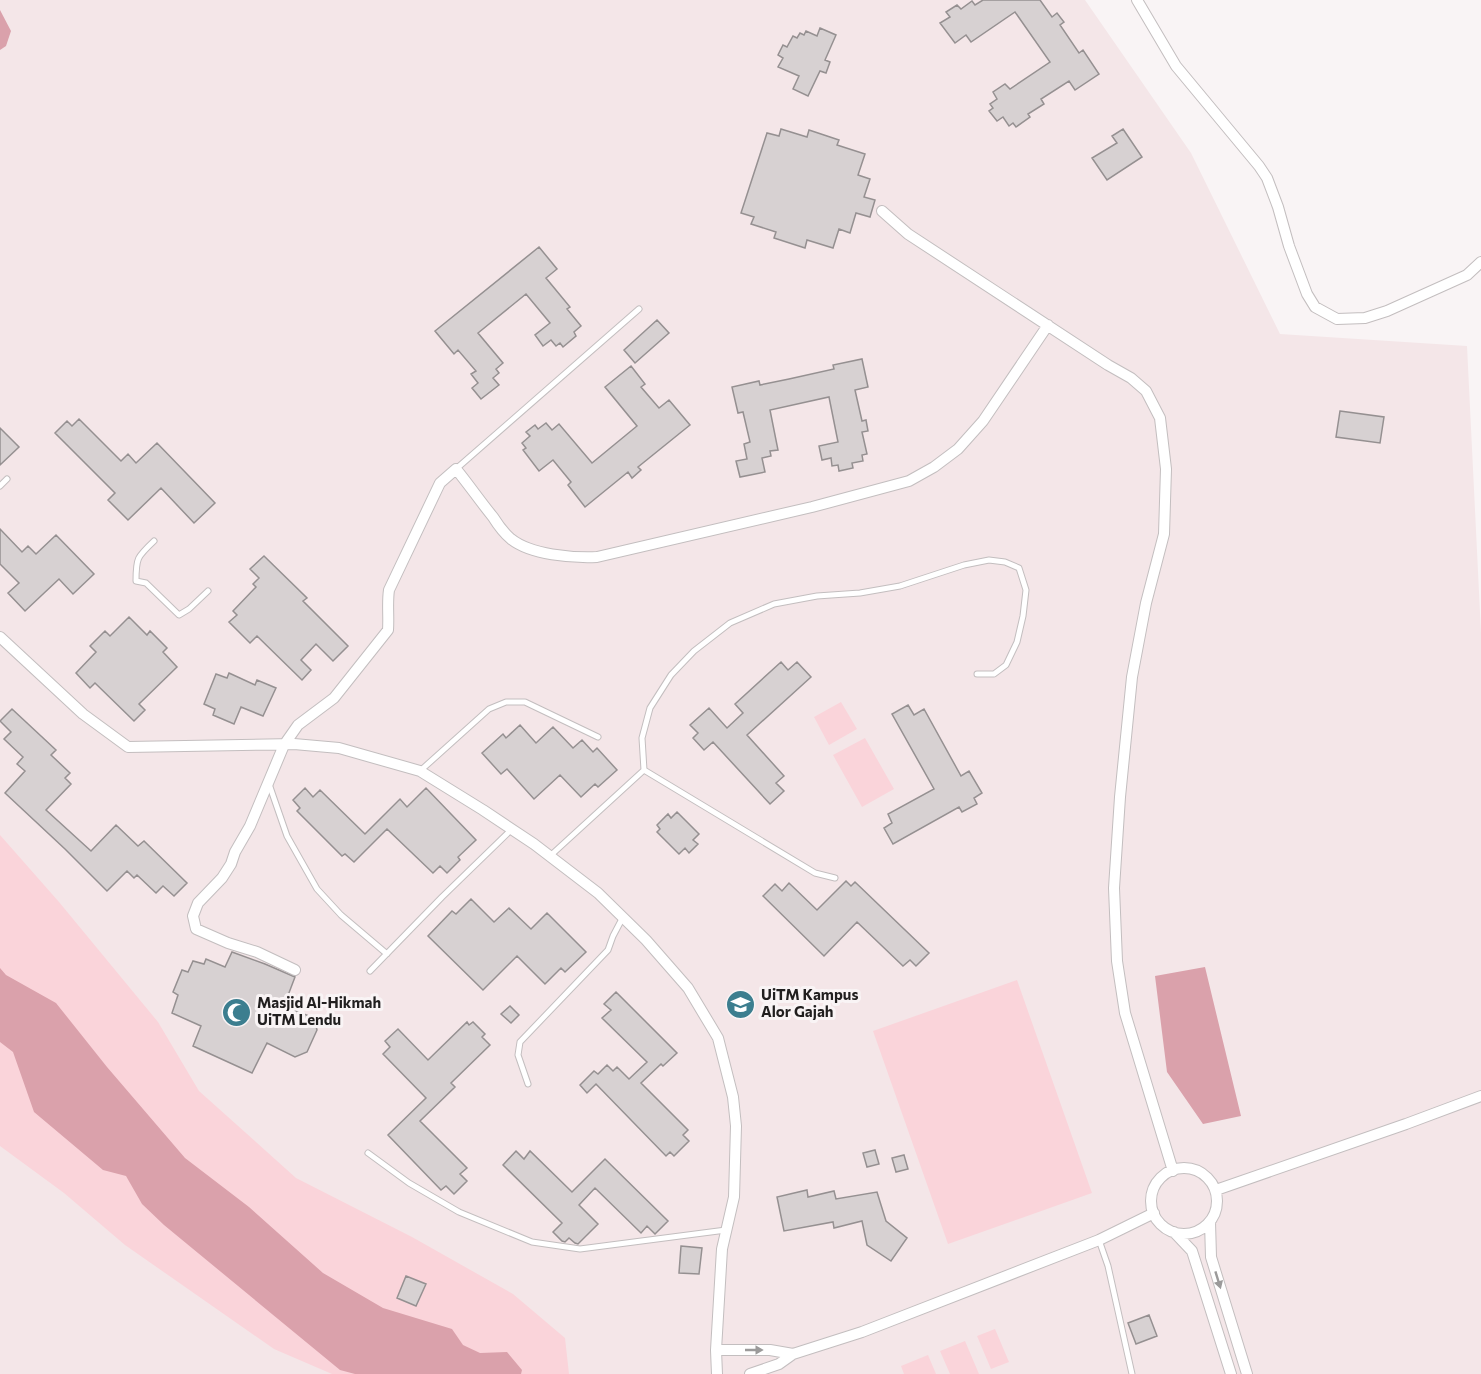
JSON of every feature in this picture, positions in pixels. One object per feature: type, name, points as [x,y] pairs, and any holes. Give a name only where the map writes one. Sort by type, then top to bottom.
[{"type":"street","points":[[1137,0],[1176,66],[1267,178],[1296,267],[1315,307],[1337,319],[1365,318],[1414,300],[1467,275],[1481,262]]},
{"type":"street","points":[[882,211],[908,234],[1131,378],[1146,391],[1161,418],[1166,469],[1164,534],[1146,603],[1132,677],[1114,888],[1117,962],[1125,1013],[1173,1171]]},
{"type":"street","points":[[295,970],[257,952],[228,944],[196,929],[194,916],[198,903],[222,878],[231,864],[284,744],[298,725],[334,698],[388,630],[387,602],[392,582],[440,483],[456,468],[512,540],[547,554],[576,558],[597,557],[815,506],[909,481],[934,467],[958,449],[983,421],[1048,325]]},
{"type":"street","points":[[0,637],[83,714],[128,747],[284,744],[339,748],[420,771],[483,810],[550,856],[598,893],[646,940],[688,987],[718,1038],[733,1097],[736,1126],[734,1197],[722,1250],[716,1350],[717,1374]]},
{"type":"street","points":[[1215,1190],[1481,1096]]},
{"type":"street","points":[[1183,1168],[1203,1174],[1211,1181],[1215,1190],[1217,1202],[1215,1213],[1210,1222],[1197,1232],[1190,1234],[1174,1232],[1165,1228],[1154,1213],[1153,1192],[1157,1183],[1173,1171],[1183,1168]]},
{"type":"street","points":[[750,1374],[779,1364],[793,1354],[862,1332],[1098,1240],[1154,1213]]},
{"type":"street","points":[[1210,1222],[1211,1257],[1247,1374]]},
{"type":"street","points":[[1174,1232],[1192,1251],[1231,1374]]},
{"type":"street","points":[[716,1350],[770,1350],[793,1354]]},
{"type":"lane","points":[[456,468],[639,309]]},
{"type":"lane","points":[[0,486],[8,479]]},
{"type":"lane","points":[[153,541],[139,554],[136,564],[136,581],[146,583],[178,615],[189,609],[208,591]]},
{"type":"lane","points":[[644,770],[642,738],[650,708],[671,675],[694,651],[730,623],[774,604],[817,596],[860,593],[900,585],[964,565],[989,560],[1005,562],[1019,568],[1026,590],[1017,642],[1006,665],[994,674],[977,674]]},
{"type":"lane","points":[[420,771],[489,709],[506,702],[525,702],[598,737]]},
{"type":"lane","points":[[550,856],[644,770]]},
{"type":"lane","points":[[644,770],[815,873],[835,878]]},
{"type":"lane","points":[[268,783],[287,836],[317,889],[341,915],[387,954]]},
{"type":"lane","points":[[370,971],[512,829]]},
{"type":"lane","points":[[528,1084],[518,1055],[520,1042],[608,950],[623,917]]},
{"type":"lane","points":[[368,1153],[409,1184],[459,1212],[532,1242],[580,1249],[727,1230]]},
{"type":"lane","points":[[1098,1240],[1108,1266],[1132,1374]]},
{"type":"shaded area","name":"UiTM Kampus Alor Gajah","points":[[0,0],[1085,0],[1191,153],[1280,334],[1467,346],[1481,633],[1481,1374],[0,1374]]},
{"type":"shaded area","points":[[0,10],[11,31],[6,46],[0,50]]},
{"type":"shaded area","points":[[841,702],[857,729],[829,745],[814,717]]},
{"type":"shaded area","points":[[865,738],[894,789],[862,807],[833,755]]},
{"type":"shaded area","points":[[0,835],[59,902],[158,1022],[199,1091],[296,1178],[412,1237],[513,1294],[565,1338],[569,1374],[332,1374],[274,1349],[125,1245],[64,1193],[0,1146]]},
{"type":"shaded area","points":[[1205,967],[1241,1116],[1203,1124],[1167,1072],[1155,976]]},
{"type":"shaded area","points":[[0,968],[6,975],[56,1003],[185,1158],[249,1207],[323,1273],[383,1308],[452,1329],[463,1345],[480,1353],[507,1352],[522,1370],[521,1374],[355,1374],[340,1370],[164,1225],[142,1204],[126,1176],[103,1170],[34,1112],[13,1052],[0,1042]]},
{"type":"shaded area","points":[[1017,980],[1092,1193],[948,1244],[873,1031]]},
{"type":"shaded area","points":[[995,1329],[1009,1362],[991,1369],[977,1336]]},
{"type":"shaded area","points":[[965,1341],[979,1374],[950,1374],[940,1351]]},
{"type":"shaded area","points":[[928,1355],[936,1374],[904,1374],[901,1366]]},
{"type":"building","points":[[983,0],[1040,0],[1052,17],[1057,13],[1064,22],[1060,25],[1079,53],[1083,50],[1099,74],[1075,90],[1069,81],[1041,99],[1044,104],[1028,114],[1030,117],[1016,127],[1013,123],[1009,126],[1003,117],[997,121],[989,111],[993,108],[990,104],[997,99],[993,92],[1005,84],[1010,89],[1050,62],[1015,12],[971,42],[966,35],[955,43],[940,23],[950,17],[946,12],[957,5],[961,9],[972,1],[975,5]]},
{"type":"building","points":[[820,28],[836,35],[825,60],[830,62],[826,73],[820,71],[808,96],[793,89],[799,76],[778,67],[783,58],[778,55],[783,45],[787,47],[793,36],[797,38],[800,33],[804,35],[806,31],[817,36]]},
{"type":"building","points":[[781,129],[807,137],[809,130],[839,140],[837,145],[865,154],[858,175],[870,179],[864,197],[875,200],[870,217],[856,213],[850,233],[839,229],[833,248],[807,240],[805,248],[774,238],[776,232],[751,224],[754,217],[741,213],[767,133],[779,136]]},
{"type":"building","points":[[1123,129],[1142,157],[1107,180],[1092,158],[1117,143],[1112,136]]},
{"type":"building","points":[[539,247],[557,269],[546,278],[570,307],[567,309],[581,326],[574,332],[576,336],[563,347],[560,343],[556,346],[551,340],[543,346],[535,335],[550,323],[526,294],[478,333],[503,363],[496,369],[499,373],[493,378],[499,385],[481,399],[472,388],[478,383],[471,374],[476,371],[458,350],[454,354],[435,331]]},
{"type":"building","points":[[657,320],[669,333],[635,363],[624,350]]},
{"type":"building","points":[[862,359],[868,387],[855,390],[862,421],[866,420],[868,431],[862,432],[867,454],[862,455],[863,461],[852,463],[853,468],[839,471],[838,465],[832,466],[831,458],[822,460],[819,446],[838,442],[829,397],[770,410],[778,450],[770,451],[771,456],[762,458],[765,472],[740,477],[736,461],[747,459],[744,444],[750,442],[743,412],[738,413],[732,387],[759,381],[760,385],[789,379],[834,369],[833,365]]},
{"type":"building","points":[[631,366],[645,384],[641,387],[659,408],[669,400],[690,425],[638,467],[641,470],[632,478],[628,472],[585,507],[568,485],[571,482],[553,460],[539,471],[523,450],[526,448],[522,443],[530,436],[526,432],[535,425],[538,429],[546,423],[552,430],[559,424],[592,463],[637,426],[605,387]]},
{"type":"building","points":[[1340,411],[1384,417],[1380,443],[1336,437]]},
{"type":"building","points":[[79,419],[121,461],[128,454],[136,463],[157,443],[215,503],[194,523],[161,488],[128,520],[108,500],[115,493],[55,433],[67,421],[72,426]]},
{"type":"building","points":[[0,428],[19,447],[0,465]]},
{"type":"building","points":[[0,529],[22,552],[28,546],[36,554],[56,535],[94,574],[73,594],[59,579],[25,611],[8,593],[19,583],[0,564]]},
{"type":"building","points":[[264,556],[307,598],[303,601],[348,646],[333,661],[316,644],[301,660],[311,670],[302,680],[257,636],[250,643],[229,622],[237,615],[233,611],[256,587],[253,584],[259,578],[250,569]]},
{"type":"building","points":[[129,617],[147,635],[150,631],[167,648],[163,652],[177,667],[139,704],[145,710],[134,721],[95,683],[90,688],[76,673],[96,652],[90,646],[105,631],[110,636]]},
{"type":"building","points":[[781,662],[788,670],[797,662],[811,677],[747,735],[784,776],[776,783],[784,791],[770,804],[713,742],[704,750],[693,738],[698,733],[690,725],[709,708],[727,728],[743,713],[735,704]]},
{"type":"building","points":[[229,673],[255,685],[257,680],[276,688],[263,716],[241,707],[234,724],[213,715],[215,709],[204,704],[216,674],[227,678]]},
{"type":"building","points":[[908,705],[914,715],[924,709],[961,776],[969,771],[982,793],[974,798],[977,804],[962,812],[959,807],[893,844],[884,828],[892,823],[888,814],[934,789],[892,714]]},
{"type":"building","points":[[12,709],[56,750],[51,755],[70,773],[65,778],[71,784],[46,810],[91,851],[116,825],[138,846],[144,841],[187,883],[174,896],[163,886],[156,893],[137,875],[134,878],[127,871],[107,891],[5,793],[25,771],[17,764],[23,757],[4,739],[11,732],[0,721]]},
{"type":"building","points":[[520,725],[536,743],[553,727],[573,748],[582,740],[593,752],[597,748],[617,770],[598,787],[595,784],[581,797],[560,775],[534,799],[507,769],[501,774],[482,753],[503,734],[506,738]]},
{"type":"building","points":[[305,788],[313,797],[320,790],[365,834],[400,799],[407,807],[426,788],[476,840],[458,857],[460,860],[447,873],[440,866],[433,873],[387,829],[354,862],[345,854],[342,856],[297,811],[300,808],[293,800]]},
{"type":"building","points":[[677,812],[699,834],[693,840],[698,844],[689,853],[685,848],[679,854],[657,832],[660,829],[657,825],[668,814],[671,818]]},
{"type":"building","points":[[846,881],[851,886],[855,882],[929,953],[916,966],[910,960],[903,966],[857,922],[824,956],[763,896],[775,884],[782,891],[789,883],[817,910]]},
{"type":"building","points":[[471,899],[494,922],[509,908],[531,929],[547,913],[586,952],[565,972],[561,968],[545,984],[517,956],[483,990],[428,936],[452,911],[456,914]]},
{"type":"building","name":"Masjid Al-Hikmah UiTM Lendu","points":[[232,952],[295,977],[284,1006],[314,1018],[317,1030],[307,1052],[295,1057],[267,1043],[252,1073],[193,1046],[201,1026],[172,1013],[178,995],[173,992],[182,970],[188,972],[193,961],[204,964],[206,959],[225,967]]},
{"type":"building","points":[[616,992],[677,1053],[641,1083],[688,1130],[683,1135],[689,1141],[674,1156],[670,1152],[666,1156],[596,1084],[587,1093],[580,1085],[594,1071],[598,1074],[607,1065],[613,1071],[617,1067],[629,1079],[647,1062],[602,1018],[611,1010],[604,1004]]},
{"type":"building","points":[[510,1006],[519,1015],[511,1023],[501,1014]]},
{"type":"building","points":[[467,1022],[469,1025],[473,1022],[485,1034],[482,1037],[490,1045],[451,1083],[455,1087],[420,1121],[467,1168],[460,1174],[467,1181],[454,1194],[446,1186],[441,1190],[388,1135],[426,1098],[383,1054],[390,1047],[385,1041],[398,1029],[428,1060]]},
{"type":"building","points":[[875,1150],[879,1164],[867,1167],[863,1153]]},
{"type":"building","points":[[516,1151],[524,1159],[530,1151],[572,1192],[605,1159],[668,1221],[655,1234],[647,1226],[641,1233],[595,1188],[579,1205],[598,1224],[578,1244],[569,1238],[565,1242],[562,1241],[553,1232],[562,1223],[503,1165]]},
{"type":"building","points":[[904,1155],[908,1169],[896,1172],[892,1158]]},
{"type":"building","points":[[807,1190],[808,1197],[834,1191],[836,1199],[877,1192],[886,1221],[907,1238],[891,1261],[867,1245],[862,1221],[834,1228],[833,1222],[784,1231],[777,1197]]},
{"type":"building","points":[[681,1246],[702,1248],[699,1274],[679,1273]]},
{"type":"building","points":[[406,1276],[426,1284],[416,1306],[397,1298]]},
{"type":"building","points":[[1149,1315],[1157,1336],[1136,1344],[1128,1323]]},
{"type":"place","name":"UiTM Kampus Alor Gajah","points":[[740,1004]]},
{"type":"place","name":"Masjid Al-Hikmah UiTM Lendu","points":[[236,1012]]}]
